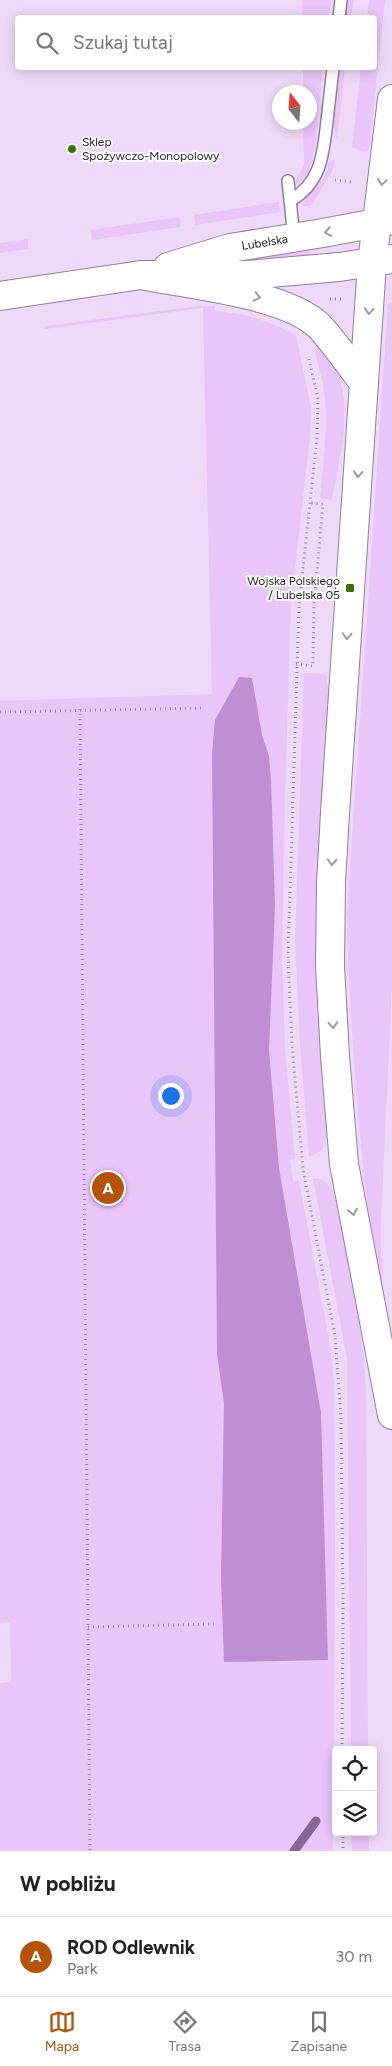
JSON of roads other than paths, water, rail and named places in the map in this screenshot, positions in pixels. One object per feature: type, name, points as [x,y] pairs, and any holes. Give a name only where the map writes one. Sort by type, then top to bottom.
[{"type":"main road","points":[[392,98],[382,261],[364,382],[331,883],[330,966],[334,1047],[344,1164],[392,1415]]},
{"type":"main road","name":"Lubelska","points":[[0,296],[140,275],[230,248],[384,221]]},
{"type":"main road","name":"Lubelska","points":[[140,275],[234,276],[339,267],[382,261]]},
{"type":"main road","points":[[140,275],[266,299],[283,306],[318,325],[364,382]]},
{"type":"lane","points":[[339,15],[341,0]]},
{"type":"lane","points":[[290,201],[304,191],[310,183],[323,157],[333,70]]},
{"type":"lane","points":[[288,181],[294,238]]},
{"type":"waterway","points":[[294,1851],[316,1821]]},
{"type":"place","name":"Sklep Spożywczo-Monopolowy","points":[[72,149]]},
{"type":"place","name":"Wojska Polskiego / Lubelska 05","points":[[350,588]]},
{"type":"place","name":"ROD Odlewnik","points":[[108,1188]]}]
